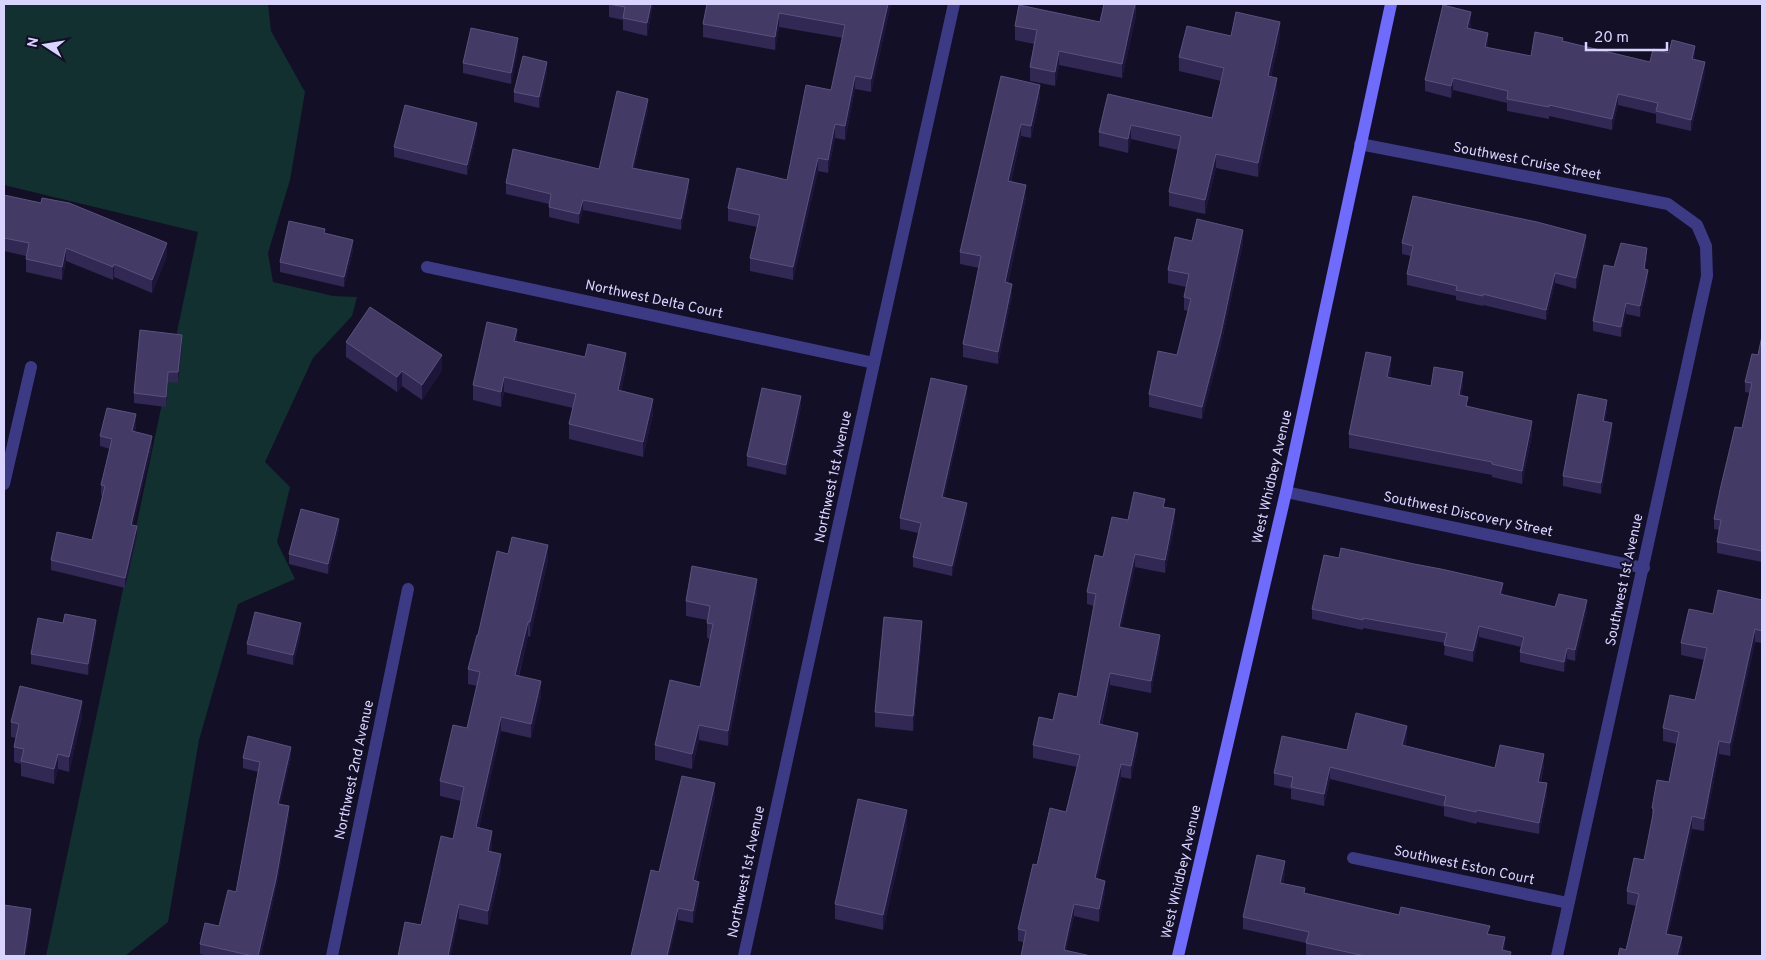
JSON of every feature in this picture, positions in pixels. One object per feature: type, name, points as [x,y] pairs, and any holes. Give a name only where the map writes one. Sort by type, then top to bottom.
[{"type":"street","name":"Northwest 1st Avenue","points":[[744,956],[954,4]]},
{"type":"street","name":"West Whidbey Avenue","points":[[1178,956],[1286,492],[1360,144],[1392,4]]},
{"type":"street","name":"Southwest Cruise Street","points":[[1360,144],[1668,204],[1684,216]]},
{"type":"street","name":"Southwest 1st Avenue","points":[[1557,956],[1707,276],[1706,246],[1696,225],[1684,216]]},
{"type":"street","name":"Northwest Delta Court","points":[[427,267],[874,363]]},
{"type":"street","points":[[4,484],[31,367]]},
{"type":"street","name":"Southwest Discovery Street","points":[[1286,492],[1644,568]]},
{"type":"street","name":"Northwest 2nd Avenue","points":[[332,956],[408,589]]},
{"type":"street","name":"Southwest Eston Court","points":[[1353,858],[1568,903]]},
{"type":"green space","points":[[4,4],[268,4],[271,31],[305,92],[290,180],[268,253],[273,282],[333,296],[357,297],[352,316],[313,358],[265,462],[290,487],[277,542],[295,579],[238,604],[199,740],[168,922],[125,956],[46,956],[198,232],[4,185]]},
{"type":"building","points":[[609,4],[651,4],[647,23],[623,18],[625,7]]},
{"type":"building","points":[[707,4],[888,4],[871,79],[855,76],[845,126],[835,124],[828,160],[818,158],[793,267],[750,258],[760,215],[728,208],[737,168],[787,180],[806,85],[831,90],[845,25],[779,13],[775,37],[703,24]]},
{"type":"building","points":[[1104,4],[1135,4],[1122,64],[1059,51],[1055,72],[1030,67],[1037,30],[1015,26],[1019,5],[1100,22]]},
{"type":"building","points":[[1443,5],[1471,12],[1467,28],[1488,33],[1485,47],[1531,56],[1535,32],[1563,38],[1562,41],[1650,62],[1653,49],[1669,53],[1672,40],[1695,46],[1692,59],[1705,62],[1691,120],[1656,111],[1658,103],[1618,94],[1612,119],[1549,105],[1549,107],[1507,99],[1508,91],[1453,78],[1451,86],[1425,80]]},
{"type":"building","points":[[1236,12],[1280,22],[1268,76],[1277,78],[1258,163],[1216,154],[1205,200],[1169,192],[1181,136],[1131,125],[1128,139],[1099,132],[1108,94],[1212,118],[1224,68],[1179,57],[1187,26],[1231,36]]},
{"type":"building","points":[[471,28],[518,38],[511,73],[463,63]]},
{"type":"building","points":[[523,56],[547,62],[539,97],[514,92]]},
{"type":"building","points":[[1001,76],[1040,85],[1031,126],[1021,124],[1008,181],[1026,185],[1005,282],[1012,284],[998,352],[963,344],[981,256],[960,252]]},
{"type":"building","points":[[617,91],[648,99],[632,168],[689,179],[681,219],[583,200],[579,214],[549,207],[551,194],[506,183],[513,149],[599,169]]},
{"type":"building","points":[[405,105],[477,123],[467,165],[394,147]]},
{"type":"building","points":[[4,195],[41,203],[42,198],[69,203],[167,243],[152,280],[114,264],[113,267],[66,248],[62,267],[26,259],[29,243],[4,238]]},
{"type":"building","points":[[1413,196],[1537,222],[1586,235],[1576,278],[1555,273],[1546,310],[1483,294],[1483,296],[1456,290],[1457,286],[1407,274],[1413,246],[1402,243]]},
{"type":"building","points":[[1197,219],[1243,230],[1221,333],[1202,407],[1149,394],[1158,351],[1177,355],[1191,299],[1184,297],[1189,274],[1168,270],[1175,237],[1192,241]]},
{"type":"building","points":[[289,221],[325,229],[324,233],[353,240],[344,277],[280,262]]},
{"type":"building","points":[[1621,243],[1647,248],[1644,269],[1648,270],[1640,306],[1626,303],[1621,327],[1593,321],[1604,265],[1614,267]]},
{"type":"building","points":[[370,307],[442,355],[422,385],[402,371],[397,377],[346,342]]},
{"type":"building","points":[[487,322],[517,329],[514,341],[585,357],[588,344],[626,353],[618,390],[653,399],[643,442],[569,424],[576,394],[504,377],[501,392],[473,385]]},
{"type":"building","points":[[140,330],[182,335],[178,372],[168,372],[166,397],[134,393]]},
{"type":"building","points":[[1762,336],[1762,551],[1717,542],[1721,520],[1714,519],[1735,427],[1742,428],[1752,383],[1745,382],[1752,354],[1758,355]]},
{"type":"building","points":[[1366,352],[1391,357],[1387,377],[1431,386],[1434,367],[1463,372],[1459,395],[1468,397],[1466,406],[1532,421],[1522,471],[1492,464],[1492,462],[1349,434]]},
{"type":"building","points":[[931,378],[967,386],[942,497],[967,503],[952,566],[913,557],[921,523],[900,518]]},
{"type":"building","points":[[762,388],[801,396],[786,465],[747,456]]},
{"type":"building","points":[[1578,394],[1607,400],[1603,421],[1612,423],[1601,483],[1563,476]]},
{"type":"building","points":[[107,408],[136,414],[132,431],[152,436],[131,525],[137,526],[125,578],[51,560],[57,532],[92,540],[105,486],[101,485],[112,439],[100,436]]},
{"type":"building","points":[[1134,492],[1165,499],[1163,507],[1175,509],[1165,560],[1135,554],[1119,627],[1160,635],[1151,681],[1110,673],[1099,724],[1138,733],[1131,766],[1121,764],[1095,878],[1105,881],[1099,909],[1074,904],[1064,950],[1091,956],[1021,956],[1026,931],[1018,929],[1033,864],[1037,865],[1050,808],[1066,812],[1080,755],[1033,745],[1039,717],[1053,720],[1059,693],[1077,697],[1096,594],[1087,592],[1095,555],[1103,557],[1112,517],[1128,520]]},
{"type":"building","points":[[301,509],[339,519],[328,564],[289,554]]},
{"type":"building","points":[[512,537],[548,545],[515,675],[541,681],[531,724],[501,717],[476,827],[492,831],[488,851],[501,854],[488,911],[459,904],[448,956],[398,956],[405,922],[421,925],[441,836],[453,839],[464,787],[440,781],[453,725],[467,728],[480,672],[468,669],[478,635],[497,551],[508,554]]},
{"type":"building","points":[[1341,548],[1503,583],[1500,594],[1555,607],[1559,594],[1587,600],[1575,650],[1567,648],[1564,662],[1520,652],[1524,637],[1479,626],[1473,651],[1444,645],[1447,633],[1363,618],[1363,620],[1312,609],[1324,555],[1339,558]]},
{"type":"building","points":[[692,566],[757,579],[728,731],[699,725],[692,754],[655,745],[670,680],[700,687],[713,624],[707,623],[710,606],[686,601]]},
{"type":"building","points":[[1718,590],[1762,600],[1762,631],[1755,629],[1730,743],[1719,741],[1704,819],[1692,816],[1666,934],[1682,937],[1677,956],[1618,956],[1620,948],[1626,950],[1639,894],[1627,891],[1634,858],[1644,860],[1654,809],[1652,808],[1657,780],[1669,782],[1679,732],[1663,728],[1670,695],[1695,700],[1707,648],[1681,643],[1689,609],[1713,614]]},
{"type":"building","points":[[255,612],[301,623],[293,655],[247,644]]},
{"type":"building","points":[[65,614],[96,620],[88,664],[31,654],[38,618],[63,623]]},
{"type":"building","points":[[884,617],[922,621],[913,716],[875,712]]},
{"type":"building","points":[[20,686],[82,701],[69,757],[58,754],[54,769],[21,761],[24,749],[14,747],[19,724],[11,722]]},
{"type":"building","points":[[1356,713],[1407,726],[1402,745],[1495,768],[1500,745],[1544,754],[1538,782],[1547,783],[1539,823],[1444,805],[1446,796],[1330,767],[1324,794],[1291,787],[1293,777],[1274,773],[1282,736],[1347,750]]},
{"type":"building","points":[[248,736],[291,747],[278,804],[289,806],[276,879],[258,956],[200,944],[205,923],[219,926],[228,890],[236,892],[260,762],[243,758]]},
{"type":"building","points":[[682,776],[715,783],[693,880],[699,882],[693,911],[678,908],[667,956],[631,956],[651,870],[659,872]]},
{"type":"building","points":[[858,799],[907,810],[883,915],[835,904]]},
{"type":"building","points":[[1257,855],[1285,861],[1280,883],[1305,888],[1304,893],[1399,915],[1401,907],[1490,926],[1487,934],[1505,937],[1502,950],[1511,952],[1510,956],[1365,956],[1306,943],[1309,932],[1243,917]]},
{"type":"building","points":[[4,905],[31,909],[24,956],[4,956]]}]
